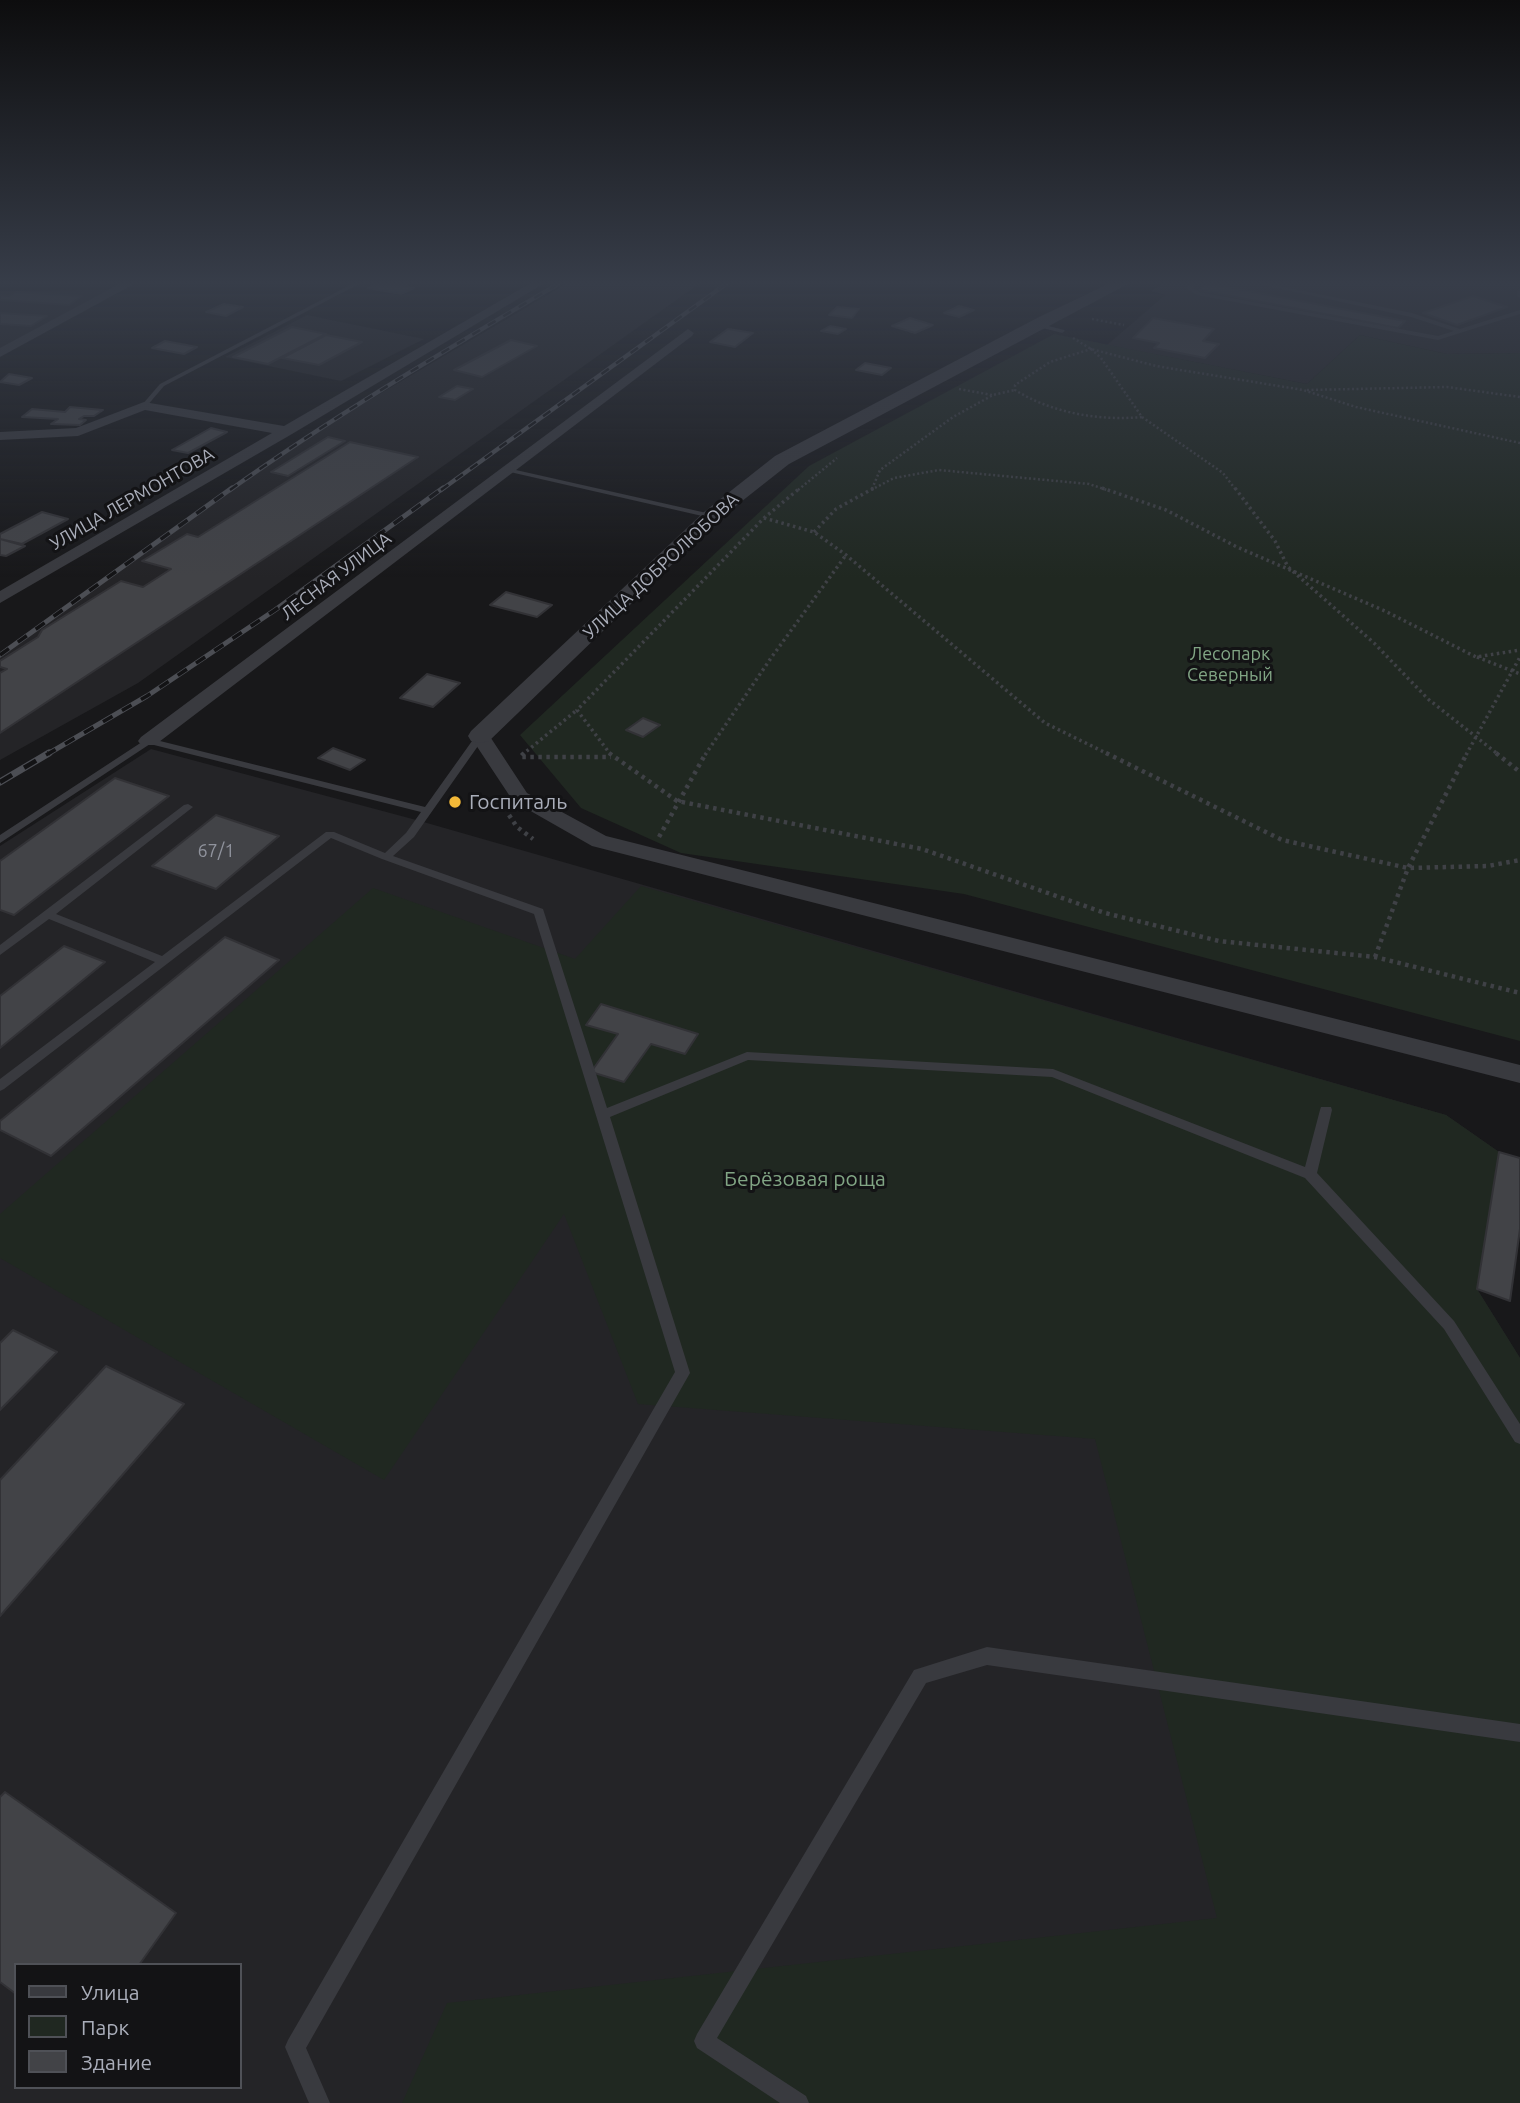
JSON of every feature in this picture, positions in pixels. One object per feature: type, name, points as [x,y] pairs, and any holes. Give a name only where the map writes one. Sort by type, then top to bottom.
[{"type":"street","name":"УЛИЦА ЛЕРМОНТОВА","points":[[0,598],[370,382]]},
{"type":"street","name":"ЛЕСНАЯ УЛИЦА","points":[[148,741],[624,382]]},
{"type":"street","name":"УЛИЦА ДОБРОЛЮБОВА","points":[[480,736],[711,516],[782,460],[929,382]]},
{"type":"street","points":[[0,436],[78,432],[144,406],[287,431]]},
{"type":"street","points":[[480,736],[520,797],[599,841],[1520,1074]]},
{"type":"lane","points":[[144,406],[167,382]]},
{"type":"lane","points":[[510,470],[711,516]]},
{"type":"lane","points":[[386,857],[410,835],[480,736]]},
{"type":"lane","points":[[148,741],[426,810]]},
{"type":"lane","name":"ЛЕСНАЯ УЛИЦА","points":[[0,839],[148,741]]},
{"type":"lane","points":[[0,951],[188,807]]},
{"type":"lane","points":[[0,1086],[330,834],[539,912],[603,1115],[683,1373],[295,2047],[320,2103]]},
{"type":"lane","points":[[48,915],[163,961]]},
{"type":"lane","points":[[603,1115],[747,1056],[1053,1073],[1310,1174],[1449,1325],[1520,1437]]},
{"type":"lane","points":[[1310,1174],[1326,1110]]},
{"type":"lane","points":[[799,2103],[704,2041],[920,1676],[987,1656],[1520,1733]]},
{"type":"path","points":[[968,382],[956,388],[993,395]]},
{"type":"path","points":[[1015,390],[1018,382]]},
{"type":"path","points":[[1118,382],[1142,417],[1223,473],[1275,541],[1288,567],[1374,643],[1428,699],[1520,772]]},
{"type":"path","points":[[1243,382],[1303,390],[1447,387],[1520,397]]},
{"type":"path","points":[[871,490],[880,470],[953,417],[993,395],[1015,390]]},
{"type":"path","points":[[1015,390],[1024,398],[1074,413],[1115,419],[1142,417]]},
{"type":"path","points":[[1303,390],[1356,407],[1520,443]]},
{"type":"path","points":[[612,757],[520,757],[576,710],[764,518],[838,457]]},
{"type":"path","points":[[814,533],[836,509],[894,478],[939,470],[1089,484],[1166,510],[1237,547],[1288,567],[1385,611],[1476,657],[1520,674]]},
{"type":"path","points":[[764,518],[814,533],[846,555],[1045,723],[1282,840],[1408,868],[1488,866],[1520,860]]},
{"type":"path","points":[[650,854],[677,801],[741,698],[846,555]]},
{"type":"path","points":[[1476,657],[1520,650]]},
{"type":"path","points":[[1376,957],[1408,868],[1520,657]]},
{"type":"path","points":[[576,710],[612,757],[677,801],[922,849],[1105,913],[1219,941],[1376,957],[1463,976],[1520,993]]},
{"type":"shaded area","points":[[400,382],[561,382],[138,683],[0,760],[0,656],[310,435]]},
{"type":"shaded area","points":[[151,749],[420,821],[1446,1115],[1499,1152],[1477,1289],[1520,1358],[1520,2103],[0,2103],[0,846]]},
{"type":"green space","name":"Лесопарк Северный","points":[[965,382],[1520,382],[1520,1041],[964,894],[681,853],[581,808],[520,735],[809,466]]},
{"type":"green space","name":"Берёзовая роща","points":[[641,886],[1446,1115],[1499,1152],[1477,1289],[1520,1358],[1520,2103],[402,2103],[447,2003],[1217,1918],[1095,1439],[638,1404],[564,1214],[384,1480],[0,1258],[0,1214],[373,888],[575,959]]},
{"type":"building","points":[[1,382],[24,382],[19,385]]},
{"type":"building","points":[[457,386],[473,389],[455,400],[439,397]]},
{"type":"building","points":[[70,407],[103,410],[94,416],[79,419],[86,420],[80,425],[51,424],[58,419],[22,417],[32,409],[65,412]]},
{"type":"building","points":[[211,428],[227,432],[188,453],[172,450]]},
{"type":"building","points":[[328,437],[345,441],[288,476],[271,472]]},
{"type":"building","points":[[350,442],[418,457],[0,733],[0,673],[7,669],[0,667],[0,661],[38,637],[42,630],[121,581],[143,587],[171,569],[142,561],[187,534],[198,537]]},
{"type":"building","points":[[42,512],[68,519],[22,544],[0,539],[0,534]]},
{"type":"building","points":[[0,539],[25,546],[6,556],[0,555]]},
{"type":"building","points":[[506,592],[552,605],[537,617],[490,605]]},
{"type":"building","points":[[427,674],[460,683],[433,707],[400,698]]},
{"type":"building","points":[[643,718],[660,725],[643,737],[626,730]]},
{"type":"building","points":[[333,748],[365,760],[350,770],[318,758]]},
{"type":"building","points":[[115,778],[169,796],[14,915],[0,910],[0,861]]},
{"type":"building","points":[[216,815],[279,836],[216,889],[152,866]]},
{"type":"building","points":[[225,937],[279,960],[51,1156],[0,1130],[0,1121]]},
{"type":"building","points":[[64,946],[105,962],[0,1048],[0,996]]},
{"type":"building","points":[[601,1004],[698,1034],[685,1054],[651,1044],[624,1082],[591,1072],[618,1034],[586,1025]]},
{"type":"building","points":[[1499,1152],[1520,1158],[1520,1229],[1510,1301],[1477,1289]]},
{"type":"building","points":[[13,1330],[57,1352],[0,1410],[0,1343]]},
{"type":"building","points":[[106,1366],[184,1404],[0,1616],[0,1480]]},
{"type":"building","points":[[5,1792],[176,1913],[140,1963],[14,1963],[14,1992],[0,1982],[0,1797]]},
{"type":"railway","points":[[230,490],[394,382]]},
{"type":"railway","points":[[441,490],[590,382]]},
{"type":"railway","points":[[0,655],[232,488]]},
{"type":"railway","points":[[46,755],[147,696],[275,610],[443,488]]},
{"type":"railway","points":[[0,782],[49,753]]},
{"type":"place","name":"Госпиталь","points":[[455,802]]}]
